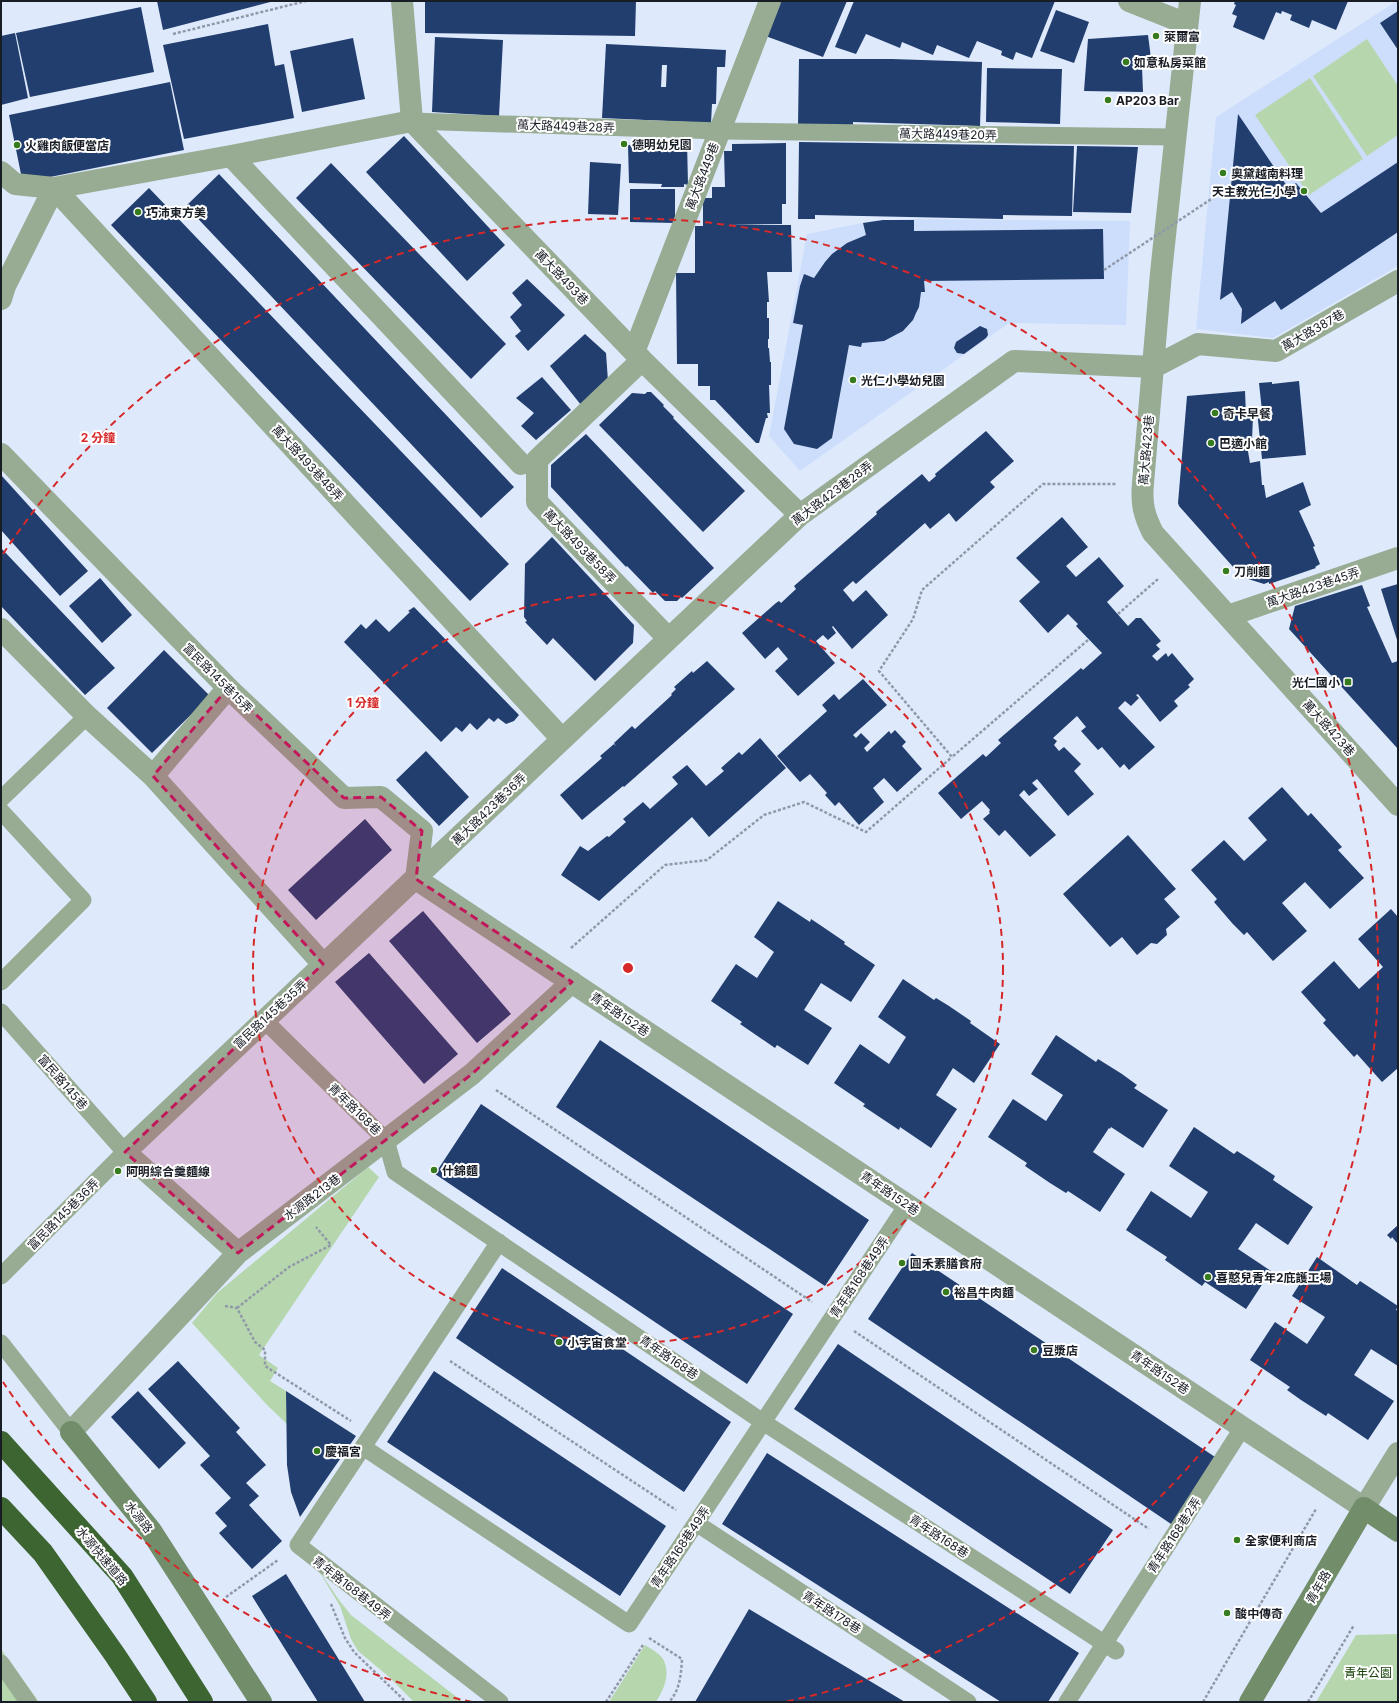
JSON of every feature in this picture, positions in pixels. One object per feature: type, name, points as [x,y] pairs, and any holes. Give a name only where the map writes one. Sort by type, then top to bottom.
[{"type":"highway","name":"水源快速道路","points":[[1,1442],[122,1576],[202,1702]]},
{"type":"highway","points":[[1,1508],[44,1553],[116,1655],[146,1702]]},
{"type":"street","points":[[1,172],[15,184],[54,188],[412,121],[402,1]]},
{"type":"street","name":"萬大路449巷","points":[[638,356],[720,131],[770,1]]},
{"type":"street","points":[[1129,1],[1187,24]]},
{"type":"street","name":"萬大路423巷","points":[[1190,1],[1161,273],[1143,483],[1142,499],[1145,516],[1153,533],[1228,616],[1391,787],[1398,805]]},
{"type":"street","name":"萬大路493巷","points":[[412,121],[638,356],[800,515]]},
{"type":"street","points":[[231,156],[521,464]]},
{"type":"street","points":[[1,299],[5,286],[54,188]]},
{"type":"street","name":"萬大路493巷48弄","points":[[54,188],[562,739]]},
{"type":"street","name":"萬大路387巷","points":[[1154,367],[1198,344],[1276,350],[1398,281]]},
{"type":"street","name":"萬大路493巷58弄","points":[[638,356],[537,460],[537,502],[668,638]]},
{"type":"street","name":"萬大路423巷28弄","points":[[562,739],[800,515],[1014,361],[1154,367]]},
{"type":"street","name":"富民路145巷15弄","points":[[1,454],[228,688],[344,798],[381,797],[422,831],[416,879]]},
{"type":"street","name":"萬大路423巷45弄","points":[[1228,616],[1398,558]]},
{"type":"street","points":[[1,629],[87,716],[153,776],[323,964]]},
{"type":"street","points":[[153,776],[228,688]]},
{"type":"street","name":"萬大路423巷36弄","points":[[416,879],[562,739]]},
{"type":"street","name":"富民路145巷35弄","points":[[125,1152],[323,964],[416,879]]},
{"type":"street","name":"青年路152巷","points":[[416,879],[1364,1508]]},
{"type":"street","name":"水源路213巷","points":[[71,1432],[238,1253],[472,1074],[572,982]]},
{"type":"street","points":[[125,1152],[238,1253]]},
{"type":"street","name":"水源路","points":[[71,1432],[151,1531],[261,1702]]},
{"type":"street","points":[[1398,1453],[1364,1508],[1398,1531]]},
{"type":"street","name":"青年路","points":[[1250,1702],[1364,1508]]},
{"type":"lane","name":"萬大路449巷28弄","points":[[412,121],[720,131]]},
{"type":"lane","name":"萬大路449巷20弄","points":[[720,131],[1175,137]]},
{"type":"lane","points":[[1,799],[87,716]]},
{"type":"lane","points":[[1,811],[83,900],[1,982]]},
{"type":"lane","name":"富民路145巷","points":[[1,1012],[125,1152]]},
{"type":"lane","name":"青年路168巷","points":[[264,1020],[386,1140],[395,1172],[764,1422],[1110,1647]]},
{"type":"lane","name":"富民路145巷36弄","points":[[1,1276],[125,1152]]},
{"type":"lane","name":"青年路168巷49弄","points":[[364,1447],[629,1624],[907,1205]]},
{"type":"lane","points":[[298,1545],[499,1242]]},
{"type":"lane","name":"水源路","points":[[1,1343],[71,1432]]},
{"type":"lane","name":"青年路168巷2弄","points":[[1110,1647],[1243,1427]]},
{"type":"lane","name":"青年路178巷","points":[[696,1523],[968,1702]]},
{"type":"lane","name":"青年路168巷49弄","points":[[298,1545],[500,1702]]},
{"type":"lane","points":[[1067,1702],[1110,1647]]},
{"type":"lane","points":[[1,1663],[28,1702]]},
{"type":"path","points":[[173,34],[306,1]]},
{"type":"path","points":[[1104,270],[1231,186]]},
{"type":"path","points":[[952,757],[879,671],[913,619],[922,590],[1043,484],[1143,483]]},
{"type":"path","points":[[1118,614],[1179,561]]},
{"type":"path","points":[[549,968],[665,865],[707,860],[764,815],[804,802],[866,832],[1088,640]]},
{"type":"path","points":[[199,1295],[217,1306],[237,1308],[289,1267],[332,1246],[299,1207]]},
{"type":"path","points":[[237,1308],[255,1342],[266,1350],[265,1366],[360,1427],[364,1447]]},
{"type":"path","points":[[429,1348],[696,1523]]},
{"type":"path","points":[[1203,1702],[1330,1486]]},
{"type":"path","points":[[203,1613],[298,1545]]},
{"type":"path","points":[[331,1603],[345,1638],[354,1652],[406,1702]]},
{"type":"path","points":[[1308,1702],[1354,1625]]},
{"type":"path","points":[[606,1702],[648,1637],[682,1659],[681,1680],[674,1696],[669,1702]]},
{"type":"highlighted area","points":[[228,688],[344,798],[381,797],[422,831],[416,879],[572,982],[472,1074],[238,1253],[125,1152],[323,964],[153,776]]},
{"type":"shaded area","name":"天主教光仁小學","points":[[1397,1],[1398,266],[1273,338],[1196,329],[1216,117]]},
{"type":"shaded area","name":"光仁小學幼兒園","points":[[914,219],[1130,221],[1126,325],[1009,323],[800,471],[769,436],[807,234],[872,221]]},
{"type":"green space","points":[[1367,39],[1398,86],[1398,135],[1367,156],[1313,76]]},
{"type":"green space","points":[[1310,78],[1363,159],[1309,195],[1255,115]]},
{"type":"green space","points":[[368,1167],[379,1177],[259,1355],[278,1368],[270,1381],[286,1391],[287,1424],[268,1406],[192,1323],[217,1293]]},
{"type":"green space","points":[[314,1563],[351,1615],[463,1702],[414,1702],[388,1676],[358,1651],[351,1639],[340,1606]]},
{"type":"green space","name":"青年公園","points":[[1398,1634],[1398,1702],[1316,1702],[1356,1635]]},
{"type":"green space","points":[[645,1645],[655,1651],[663,1659],[666,1670],[666,1681],[656,1702],[609,1702]]},
{"type":"green space","points":[[1,1649],[39,1702],[1,1702]]},
{"type":"building","points":[[157,1],[274,1],[163,30]]},
{"type":"building","points":[[425,1],[636,1],[635,36],[425,33]]},
{"type":"building","points":[[774,1],[847,1],[823,57],[760,34]]},
{"type":"building","points":[[854,1],[1055,1],[1032,58],[1016,52],[1013,60],[1001,55],[1002,51],[977,41],[969,58],[937,45],[933,55],[902,42],[900,48],[866,34],[856,54],[835,47]]},
{"type":"building","points":[[1235,1],[1348,1],[1336,30],[1312,20],[1309,28],[1290,20],[1292,15],[1282,11],[1281,14],[1276,12],[1264,40],[1233,27],[1237,16],[1232,14],[1236,5],[1234,4]]},
{"type":"building","points":[[141,7],[154,72],[30,97],[16,33]]},
{"type":"building","points":[[1056,10],[1089,22],[1074,63],[1040,51]]},
{"type":"building","points":[[1398,11],[1398,50],[1380,23]]},
{"type":"building","points":[[268,24],[275,66],[284,64],[294,118],[184,139],[163,45]]},
{"type":"building","points":[[15,33],[28,98],[1,105],[1,36]]},
{"type":"building","points":[[1148,35],[1152,66],[1142,67],[1143,92],[1084,91],[1088,39]]},
{"type":"building","points":[[435,37],[503,40],[499,116],[432,112]]},
{"type":"building","points":[[353,38],[365,99],[302,112],[290,51]]},
{"type":"building","points":[[606,44],[726,50],[725,67],[717,67],[716,104],[712,104],[711,123],[602,118]],"holes":[[[662,65],[667,65],[666,87],[661,87]]]},
{"type":"building","points":[[799,59],[892,59],[982,62],[980,126],[853,122],[853,128],[798,125]]},
{"type":"building","points":[[987,68],[1062,69],[1060,124],[986,122]]},
{"type":"building","points":[[170,82],[184,150],[40,179],[22,179],[9,115]]},
{"type":"building","points":[[1238,114],[1289,189],[1296,183],[1321,213],[1398,162],[1398,232],[1281,310],[1275,301],[1241,324],[1242,309],[1232,292],[1220,300]]},
{"type":"building","points":[[404,136],[505,245],[467,281],[366,172]]},
{"type":"building","points":[[687,141],[688,185],[684,184],[684,187],[661,187],[662,184],[629,183],[628,145]]},
{"type":"building","points":[[799,142],[1074,146],[1072,216],[1003,215],[1003,219],[815,215],[815,219],[798,219]]},
{"type":"building","points":[[786,143],[786,204],[782,204],[782,224],[728,225],[791,225],[792,272],[767,272],[769,302],[767,302],[767,318],[769,318],[768,348],[771,362],[771,385],[769,385],[770,413],[767,413],[768,418],[766,418],[759,443],[756,443],[715,400],[710,400],[710,386],[698,386],[698,364],[677,364],[676,273],[695,273],[695,226],[703,226],[703,198],[712,198],[712,187],[725,187],[724,151],[732,151],[732,144]]},
{"type":"building","points":[[1077,146],[1138,147],[1131,213],[1073,212]]},
{"type":"building","points":[[590,162],[621,164],[618,215],[588,214]]},
{"type":"building","points":[[331,163],[506,344],[471,379],[296,198]]},
{"type":"building","points":[[219,174],[514,487],[481,518],[186,206]]},
{"type":"building","points":[[149,188],[509,564],[470,601],[111,225]]},
{"type":"building","points":[[630,189],[675,189],[675,223],[630,222]]},
{"type":"building","points":[[883,220],[914,220],[914,231],[1103,229],[1104,279],[924,281],[925,292],[921,292],[919,307],[913,320],[903,331],[884,341],[862,343],[861,347],[849,345],[832,438],[817,449],[794,444],[784,429],[803,325],[793,323],[800,286],[804,274],[814,278],[832,254],[847,243],[866,235],[863,223]]},
{"type":"building","points":[[527,279],[565,315],[528,351],[515,336],[521,331],[510,317],[522,305],[512,293]]},
{"type":"building","points":[[980,326],[987,329],[988,335],[986,338],[964,354],[957,353],[954,348],[956,342]]},
{"type":"building","points":[[585,334],[606,353],[608,381],[581,405],[550,366]]},
{"type":"building","points":[[542,377],[571,410],[536,440],[521,426],[534,413],[516,398]]},
{"type":"building","points":[[1299,381],[1306,455],[1262,459],[1257,411],[1262,411],[1259,383],[1272,382],[1272,384]]},
{"type":"building","points":[[1245,391],[1246,416],[1253,416],[1252,440],[1246,440],[1250,463],[1260,461],[1262,485],[1264,485],[1266,498],[1303,482],[1311,505],[1299,511],[1315,546],[1313,547],[1320,564],[1315,567],[1316,568],[1269,584],[1269,582],[1264,584],[1242,577],[1179,506],[1178,503],[1187,396]]},
{"type":"building","points":[[647,392],[651,392],[664,405],[663,406],[674,417],[673,418],[745,491],[703,532],[599,425],[632,393],[645,394]]},
{"type":"building","points":[[986,431],[1014,461],[990,482],[995,487],[956,522],[949,513],[930,529],[925,523],[856,584],[853,581],[843,590],[853,602],[866,590],[888,615],[852,649],[833,626],[832,627],[836,633],[828,640],[823,635],[816,641],[835,663],[798,696],[775,671],[788,659],[778,647],[765,659],[742,633],[776,603],[779,601],[781,603],[796,589],[794,586],[877,514],[876,512],[922,474],[929,482],[936,476],[935,474]]},
{"type":"building","points":[[586,434],[714,568],[677,601],[665,601],[655,591],[653,593],[627,566],[626,567],[551,487],[551,465]]},
{"type":"building","points":[[1,475],[88,571],[60,596],[1,530]]},
{"type":"building","points":[[1062,517],[1088,547],[1066,566],[1076,577],[1099,557],[1124,586],[1107,602],[1128,626],[1136,618],[1141,618],[1161,641],[1156,645],[1160,649],[1152,656],[1157,661],[1166,653],[1168,657],[1172,653],[1194,679],[1188,685],[1190,687],[1174,701],[1178,706],[1160,722],[1138,694],[1136,695],[1139,698],[1131,706],[1125,701],[1118,708],[1155,747],[1129,770],[1124,764],[1120,768],[1102,747],[1098,750],[1081,731],[1086,727],[1077,716],[1053,738],[1057,741],[1054,745],[1059,751],[1064,747],[1081,764],[1074,771],[1094,794],[1068,816],[1037,779],[1032,783],[1038,789],[1029,796],[1024,790],[1019,795],[1056,835],[1030,857],[1005,830],[999,836],[983,819],[990,813],[990,810],[982,801],[961,819],[938,793],[983,754],[986,757],[1001,743],[998,740],[1081,668],[1083,670],[1102,653],[1076,626],[1078,624],[1068,614],[1048,633],[1019,601],[1040,582],[1016,558]]},
{"type":"building","points":[[552,537],[634,625],[633,643],[595,681],[553,638],[547,645],[525,622],[527,621],[524,617],[525,564]]},
{"type":"building","points":[[1,548],[115,668],[85,695],[1,606]]},
{"type":"building","points":[[100,578],[132,615],[102,643],[69,606]]},
{"type":"building","points":[[1398,584],[1398,643],[1381,589]]},
{"type":"building","points":[[1362,585],[1370,606],[1367,607],[1392,663],[1398,661],[1398,749],[1289,629],[1295,606]]},
{"type":"building","points":[[414,607],[519,715],[514,721],[506,724],[498,718],[494,722],[489,718],[477,730],[470,723],[462,732],[456,727],[441,742],[344,642],[361,624],[366,629],[376,619],[389,632],[410,612],[408,611]]},
{"type":"building","points":[[164,650],[210,696],[152,753],[107,708]]},
{"type":"building","points":[[707,661],[735,689],[624,787],[623,786],[582,820],[560,795],[602,758],[600,756],[614,744],[616,746],[614,743],[632,726],[635,729],[672,695],[671,694],[676,689],[674,687],[692,671],[693,673]]},
{"type":"building","points":[[863,679],[887,705],[853,735],[856,738],[861,733],[870,742],[864,748],[867,752],[889,731],[891,734],[895,730],[906,742],[902,746],[922,769],[897,792],[884,778],[873,788],[884,802],[859,825],[839,802],[835,806],[825,795],[827,793],[810,774],[800,782],[777,756],[827,711],[822,705],[834,694],[839,700]]},
{"type":"building","points":[[760,738],[786,768],[709,837],[692,817],[599,901],[561,875],[580,846],[588,851],[607,836],[609,837],[626,822],[623,819],[643,802],[650,809],[678,784],[672,777],[687,765],[706,786],[724,771],[721,768],[739,752],[742,755]]},
{"type":"building","points":[[426,751],[469,797],[439,826],[396,780]]},
{"type":"building","points":[[1282,787],[1308,816],[1311,813],[1342,847],[1338,850],[1364,878],[1330,909],[1305,882],[1282,903],[1307,931],[1273,961],[1247,932],[1244,935],[1232,923],[1214,902],[1217,899],[1191,870],[1224,840],[1244,861],[1267,840],[1248,818]]},
{"type":"building","points":[[365,819],[392,850],[316,920],[288,890]]},
{"type":"building","points":[[1128,835],[1176,889],[1164,899],[1180,917],[1166,929],[1167,935],[1157,944],[1151,943],[1137,955],[1122,937],[1110,947],[1063,894]]},
{"type":"building","points":[[778,901],[810,922],[811,919],[875,965],[851,1002],[821,983],[804,1010],[832,1028],[808,1065],[777,1045],[775,1048],[740,1024],[742,1022],[711,1001],[736,964],[757,978],[774,952],[754,937]]},
{"type":"building","points":[[1391,909],[1398,917],[1398,1068],[1382,1082],[1357,1054],[1354,1057],[1323,1023],[1326,1020],[1301,992],[1334,961],[1359,989],[1383,967],[1358,939]]},
{"type":"building","points":[[423,911],[511,1014],[477,1043],[389,941]]},
{"type":"building","points":[[369,953],[458,1054],[424,1084],[335,982]]},
{"type":"building","points":[[903,979],[934,1000],[936,998],[949,1006],[1000,1044],[974,1083],[953,1068],[936,1095],[957,1109],[931,1148],[900,1127],[899,1130],[863,1106],[865,1104],[834,1083],[860,1044],[889,1064],[906,1037],[878,1017]]},
{"type":"building","points":[[1056,1035],[1096,1062],[1098,1059],[1122,1074],[1137,1085],[1134,1088],[1168,1110],[1143,1148],[1111,1127],[1093,1152],[1125,1174],[1100,1212],[1068,1191],[1066,1193],[1050,1183],[1025,1166],[1027,1163],[988,1137],[1013,1099],[1046,1121],[1063,1095],[1031,1074]]},
{"type":"building","points":[[600,1040],[869,1220],[825,1286],[556,1107]]},
{"type":"building","points":[[481,1104],[793,1314],[747,1384],[435,1174]]},
{"type":"building","points":[[1194,1127],[1234,1154],[1237,1151],[1275,1176],[1273,1180],[1313,1207],[1288,1245],[1256,1223],[1238,1249],[1271,1271],[1246,1309],[1205,1282],[1202,1286],[1165,1260],[1167,1257],[1126,1230],[1151,1191],[1191,1218],[1208,1192],[1169,1166]]},
{"type":"building","points":[[1398,1225],[1398,1244],[1392,1237],[1391,1239],[1387,1235]]},
{"type":"building","points":[[912,1253],[1218,1459],[1174,1526],[868,1319]]},
{"type":"building","points":[[1317,1257],[1357,1285],[1360,1281],[1398,1306],[1396,1310],[1398,1311],[1398,1366],[1371,1349],[1354,1375],[1394,1401],[1368,1440],[1328,1413],[1326,1416],[1301,1400],[1287,1390],[1290,1387],[1250,1360],[1275,1322],[1307,1344],[1325,1317],[1292,1296]]},
{"type":"building","points":[[502,1268],[731,1422],[684,1492],[456,1338]]},
{"type":"building","points":[[838,1344],[1113,1530],[1070,1594],[794,1409]]},
{"type":"building","points":[[178,1361],[240,1428],[236,1432],[266,1465],[246,1483],[259,1496],[249,1505],[282,1541],[252,1569],[219,1533],[227,1526],[215,1513],[231,1498],[200,1465],[210,1456],[148,1389]]},
{"type":"building","points":[[434,1371],[666,1526],[620,1596],[387,1442]]},
{"type":"building","points":[[138,1391],[186,1443],[159,1469],[111,1417]]},
{"type":"building","name":"慶福宮","points":[[286,1391],[356,1436],[300,1517],[291,1492],[287,1465]]},
{"type":"building","points":[[767,1453],[1079,1653],[1048,1702],[1001,1702],[722,1524]]},
{"type":"building","points":[[286,1574],[365,1702],[318,1702],[252,1596]]},
{"type":"building","points":[[749,1609],[905,1702],[695,1702]]},
{"type":"place","name":"萊爾富","points":[[1156,36]]},
{"type":"place","name":"如意私房菜館","points":[[1126,62]]},
{"type":"place","name":"AP203 Bar","points":[[1108,100]]},
{"type":"place","name":"德明幼兒園","points":[[624,144]]},
{"type":"place","name":"火雞肉飯便當店","points":[[17,145]]},
{"type":"place","name":"奧黛越南料理","points":[[1223,173]]},
{"type":"place","name":"天主教光仁小學","points":[[1304,191]]},
{"type":"place","name":"巧沛東方美","points":[[138,212]]},
{"type":"place","name":"光仁小學幼兒園","points":[[853,380]]},
{"type":"place","name":"奇卡早餐","points":[[1215,413]]},
{"type":"place","name":"巴適小館","points":[[1211,443]]},
{"type":"place","name":"刀削麵","points":[[1226,571]]},
{"type":"place","name":"光仁國小","points":[[1348,682]]},
{"type":"place","name":"什錦麵","points":[[434,1170]]},
{"type":"place","name":"阿明綜合羹麵線","points":[[118,1171]]},
{"type":"place","name":"圓禾素膳食府","points":[[902,1263]]},
{"type":"place","name":"喜憨兒青年2庇護工場","points":[[1208,1277]]},
{"type":"place","name":"裕昌牛肉麵","points":[[946,1292]]},
{"type":"place","name":"小宇宙食堂","points":[[559,1342]]},
{"type":"place","name":"豆漿店","points":[[1034,1350]]},
{"type":"place","name":"慶福宮","points":[[317,1451]]},
{"type":"place","name":"全家便利商店","points":[[1237,1540]]},
{"type":"place","name":"酸中傳奇","points":[[1227,1613]]}]
